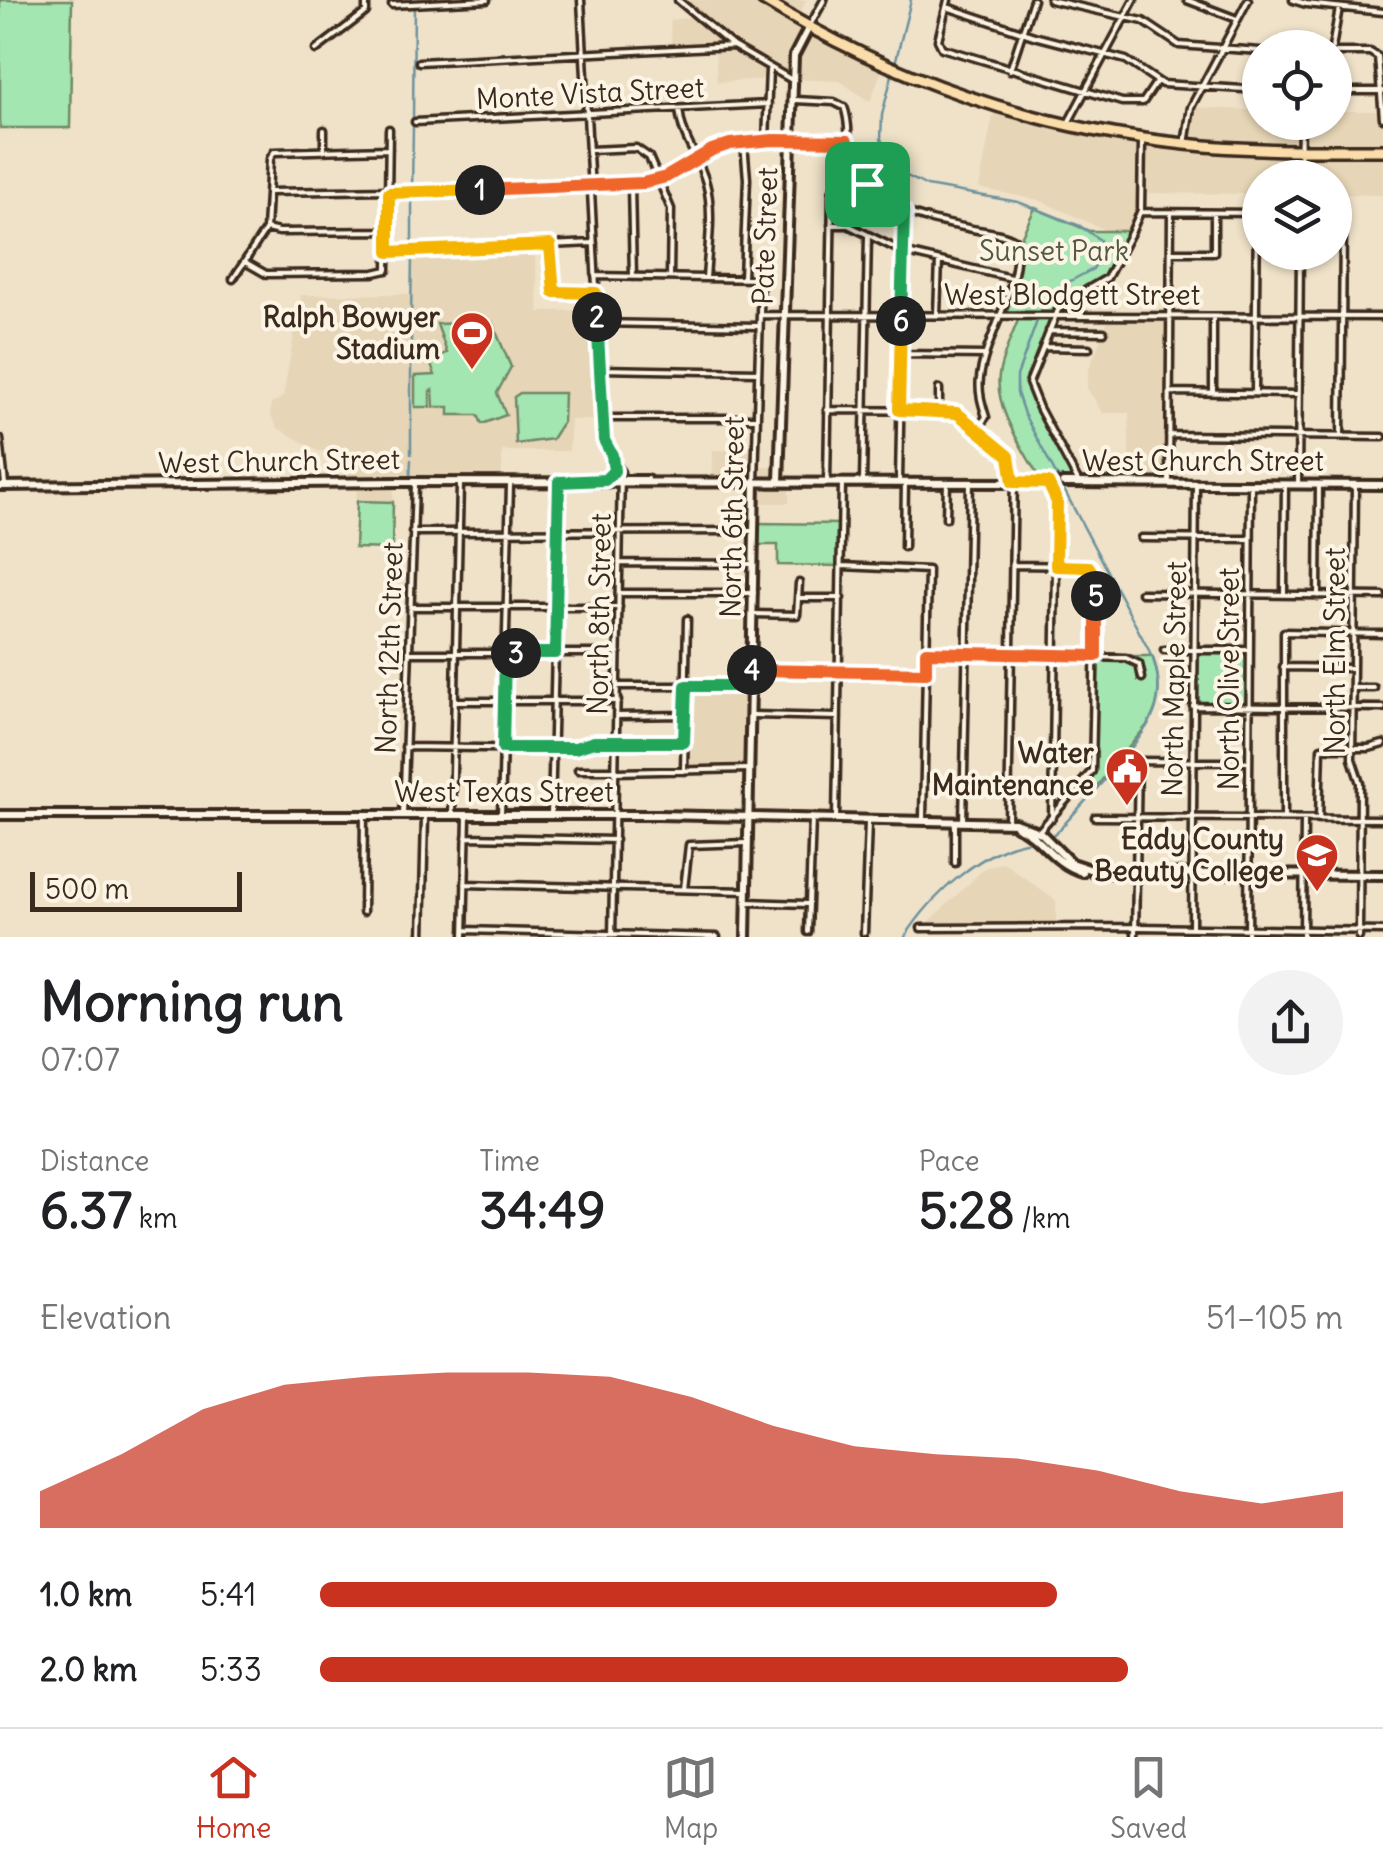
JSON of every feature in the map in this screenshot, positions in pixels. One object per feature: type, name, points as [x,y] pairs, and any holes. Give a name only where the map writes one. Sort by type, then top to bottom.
[{"type":"highway","points":[[764,0],[894,68],[995,106],[1067,125],[1185,144],[1383,150]]},
{"type":"street","points":[[316,50],[366,12],[366,0]]},
{"type":"street","points":[[392,6],[487,0]]},
{"type":"street","name":"North 8th Street","points":[[581,0],[604,443],[620,468],[621,482],[612,936]]},
{"type":"street","points":[[678,0],[733,46],[794,81]]},
{"type":"street","name":"Pate Street","points":[[780,482],[796,48],[824,0]]},
{"type":"street","points":[[948,0],[939,45],[1084,92],[1139,104],[1157,81]]},
{"type":"street","points":[[1010,70],[1033,0]]},
{"type":"street","points":[[1050,0],[1146,22],[1179,45],[1242,50]]},
{"type":"street","points":[[1067,125],[1134,0]]},
{"type":"street","points":[[1187,0],[1237,19]]},
{"type":"street","points":[[1185,144],[1187,118],[1200,88],[1248,0]]},
{"type":"street","points":[[1293,0],[1383,12]]},
{"type":"street","points":[[946,7],[1130,61],[1157,81],[1242,89]]},
{"type":"street","points":[[1335,30],[1338,7]]},
{"type":"street","points":[[419,62],[733,46]]},
{"type":"street","points":[[1352,51],[1374,53],[1380,60],[1383,118]]},
{"type":"street","points":[[766,140],[769,68]]},
{"type":"street","points":[[1352,90],[1381,91]]},
{"type":"street","points":[[793,100],[842,104],[847,113],[847,141],[857,169],[880,198],[904,212],[1013,238],[1018,246],[985,355],[979,385],[986,418],[977,429]]},
{"type":"street","name":"Monte Vista Street","points":[[415,122],[768,104]]},
{"type":"street","points":[[679,108],[682,133],[708,193],[706,278]]},
{"type":"street","points":[[245,262],[266,274],[388,270],[389,129]]},
{"type":"street","points":[[324,130],[324,150]]},
{"type":"street","points":[[1079,483],[1030,388],[1030,380],[1056,314],[1066,302],[1110,275],[1141,212],[1142,139]]},
{"type":"street","points":[[1300,140],[1300,160]]},
{"type":"street","points":[[270,192],[631,184],[660,179],[717,148],[744,142],[847,141]]},
{"type":"street","points":[[595,276],[743,278],[747,179],[744,142]]},
{"type":"street","points":[[589,150],[640,148],[650,157],[672,213],[670,277]]},
{"type":"street","points":[[233,279],[266,229],[270,159],[274,152],[389,149]]},
{"type":"street","points":[[827,482],[832,188],[857,169]]},
{"type":"street","points":[[631,184],[633,277]]},
{"type":"street","points":[[904,212],[899,410],[904,546]]},
{"type":"street","points":[[1141,212],[1242,213]]},
{"type":"street","points":[[1169,484],[1171,213]]},
{"type":"street","points":[[1171,252],[1214,252],[1214,213]]},
{"type":"street","points":[[831,225],[848,225],[903,252],[1011,278]]},
{"type":"street","points":[[266,229],[389,231]]},
{"type":"street","points":[[863,482],[868,236]]},
{"type":"street","points":[[389,252],[594,243]]},
{"type":"street","points":[[550,245],[554,292],[596,293]]},
{"type":"street","points":[[937,314],[939,261]]},
{"type":"street","points":[[1256,393],[1257,270]]},
{"type":"street","points":[[1298,484],[1300,270]]},
{"type":"street","points":[[1341,436],[1343,270]]},
{"type":"street","name":"North 6th Street","points":[[743,278],[761,279],[746,937]]},
{"type":"street","name":"West Blodgett Street","points":[[760,315],[1383,317]]},
{"type":"street","points":[[1213,392],[1214,315]]},
{"type":"street","points":[[598,323],[760,326]]},
{"type":"street","points":[[1049,330],[1104,332]]},
{"type":"street","points":[[1042,347],[1089,348]]},
{"type":"street","points":[[901,354],[985,355]]},
{"type":"street","points":[[600,369],[758,372]]},
{"type":"street","points":[[939,389],[940,410]]},
{"type":"street","points":[[1170,392],[1298,394]]},
{"type":"street","points":[[827,410],[957,413],[1009,456],[1013,482],[1008,823]]},
{"type":"street","points":[[602,418],[757,418]]},
{"type":"street","points":[[1170,435],[1383,437]]},
{"type":"street","points":[[0,439],[3,486]]},
{"type":"street","points":[[605,480],[614,473],[612,455]]},
{"type":"street","name":"West Church Street","points":[[3,486],[415,482],[1383,485]]},
{"type":"street","name":"North 12th Street","points":[[404,815],[415,482]]},
{"type":"street","points":[[452,815],[460,482]]},
{"type":"street","points":[[502,815],[510,482]]},
{"type":"street","points":[[551,815],[559,482]]},
{"type":"street","name":"West Church Street","points":[[559,482],[621,482]]},
{"type":"street","points":[[836,818],[842,482]]},
{"type":"street","points":[[946,482],[946,518]]},
{"type":"street","points":[[954,863],[959,822],[970,482]]},
{"type":"street","points":[[1052,818],[1056,483]]},
{"type":"street","name":"North Maple Street","points":[[1192,928],[1196,484]]},
{"type":"street","name":"North Olive Street","points":[[1248,934],[1251,484]]},
{"type":"street","points":[[1284,595],[1285,484]]},
{"type":"street","points":[[1318,596],[1319,484]]},
{"type":"street","name":"North Elm Street","points":[[1355,485],[1352,759],[1360,782],[1359,934]]},
{"type":"street","points":[[412,532],[755,531]]},
{"type":"street","points":[[1141,538],[1250,539]]},
{"type":"street","points":[[619,564],[754,564]]},
{"type":"street","points":[[1012,565],[1086,566],[1094,574],[1096,656],[1091,772],[1038,836]]},
{"type":"street","points":[[842,566],[927,568],[923,821]]},
{"type":"street","points":[[753,614],[797,615],[799,583]]},
{"type":"street","points":[[618,593],[754,593]]},
{"type":"street","points":[[1141,594],[1383,596]]},
{"type":"street","points":[[798,598],[841,598]]},
{"type":"street","points":[[410,607],[619,607]]},
{"type":"street","points":[[684,771],[687,619]]},
{"type":"street","points":[[1284,818],[1284,632],[1383,634]]},
{"type":"street","points":[[1164,650],[1250,650]]},
{"type":"street","points":[[926,652],[1134,660],[1141,666],[1142,678]]},
{"type":"street","points":[[409,653],[618,653]]},
{"type":"street","points":[[1283,667],[1353,668]]},
{"type":"street","points":[[752,670],[926,673]]},
{"type":"street","points":[[618,686],[751,686]]},
{"type":"street","points":[[1353,688],[1374,688]]},
{"type":"street","points":[[455,701],[618,701]]},
{"type":"street","points":[[1194,706],[1383,708]]},
{"type":"street","points":[[750,714],[838,716]]},
{"type":"street","points":[[618,716],[685,716]]},
{"type":"street","points":[[405,746],[579,748],[590,742],[684,742]]},
{"type":"street","points":[[1318,819],[1321,748],[1382,746]]},
{"type":"street","points":[[1135,937],[1138,762],[1249,762]]},
{"type":"street","points":[[578,770],[749,769]]},
{"type":"street","points":[[363,912],[364,814]]},
{"type":"street","points":[[422,937],[425,814]]},
{"type":"street","name":"West Texas Street","points":[[0,815],[748,816],[1008,823],[1049,840],[1071,863],[1098,872]]},
{"type":"street","points":[[467,815],[464,934],[718,937]]},
{"type":"street","points":[[1095,816],[1383,820]]},
{"type":"street","points":[[808,932],[812,818]]},
{"type":"street","points":[[1303,934],[1304,819]]},
{"type":"street","points":[[864,932],[868,820]]},
{"type":"street","name":"West Texas Street","points":[[1038,836],[1065,866],[1080,872],[1098,872]]},
{"type":"street","points":[[466,837],[615,840]]},
{"type":"street","points":[[684,889],[690,845],[747,843]]},
{"type":"street","points":[[1098,872],[1383,876]]},
{"type":"street","points":[[465,884],[746,891]]},
{"type":"street","points":[[746,902],[808,904]]},
{"type":"street","points":[[921,928],[1192,928],[1248,934],[1383,931]]},
{"type":"street","points":[[1088,928],[1088,937]]},
{"type":"street","points":[[1199,929],[1199,937]]},
{"type":"shaded area","points":[[678,0],[806,0],[797,18],[884,64],[870,102],[840,81],[794,79],[770,69],[769,79],[717,82],[715,47],[672,49],[670,20],[696,17]]},
{"type":"shaded area","points":[[995,105],[1049,120],[1185,143],[1191,107],[1242,110],[1242,140],[1352,140],[1352,111],[1380,111],[1383,118],[1383,195],[1352,194],[1352,160],[1242,160],[1242,194],[1142,193],[1141,212],[1132,231],[1108,231],[1039,200],[979,188]]},
{"type":"shaded area","points":[[534,248],[539,312],[595,309],[600,420],[571,420],[569,451],[502,451],[502,480],[394,478],[391,549],[355,548],[357,487],[335,452],[318,451],[278,428],[270,414],[271,404],[283,397],[301,295],[410,294],[411,254]]},
{"type":"shaded area","points":[[1110,315],[1171,315],[1169,484],[1129,484],[1129,413],[1103,413],[1087,388],[1089,369]]},
{"type":"shaded area","points":[[713,450],[755,451],[755,466],[780,467],[780,481],[789,482],[789,503],[756,503],[756,486],[712,482]]},
{"type":"shaded area","points":[[686,686],[751,686],[749,769],[684,771]]},
{"type":"shaded area","points":[[1003,862],[1056,901],[1056,924],[929,922],[985,868]]},
{"type":"green space","points":[[0,0],[72,0],[70,128],[0,128]]},
{"type":"green space","name":"Sunset Park","points":[[1035,208],[1089,231],[1132,231],[1107,278],[1061,307],[1030,380],[1030,388],[1079,483],[1042,483],[1001,403],[999,375],[1020,315],[1000,314],[1017,246]]},
{"type":"green space","name":"Ralph Bowyer Stadium","points":[[492,322],[511,367],[497,393],[506,415],[482,424],[478,415],[449,415],[449,407],[434,407],[433,390],[430,407],[415,407],[415,376],[435,375],[429,360],[447,353],[437,324]]},
{"type":"green space","points":[[520,393],[564,393],[563,422],[552,439],[516,444],[514,397]]},
{"type":"green space","points":[[357,501],[393,502],[392,549],[355,548]]},
{"type":"green space","points":[[755,523],[842,524],[842,566],[778,565],[778,545],[755,545]]},
{"type":"green space","points":[[1194,650],[1250,650],[1250,706],[1193,706]]},
{"type":"green space","points":[[1096,656],[1152,656],[1158,691],[1148,724],[1092,792]]},
{"type":"waterway","points":[[413,121],[414,0]]},
{"type":"waterway","points":[[911,0],[882,115],[881,139],[890,159],[905,175],[927,186],[1018,202],[1080,226],[1100,240],[1101,252],[1093,269],[1059,287],[1041,310],[1017,376],[1017,393],[1024,414],[1153,658],[1158,692],[1154,713],[1138,739],[1050,837]]},
{"type":"waterway","points":[[412,189],[413,126]]},
{"type":"waterway","points":[[412,195],[412,248]]},
{"type":"waterway","points":[[411,319],[412,255]]},
{"type":"waterway","points":[[411,324],[411,454]]},
{"type":"waterway","points":[[410,478],[411,460]]},
{"type":"waterway","points":[[407,606],[411,485]]},
{"type":"waterway","points":[[404,704],[406,609]]},
{"type":"waterway","points":[[905,937],[944,890],[977,863],[995,852],[1032,841]]},
{"type":"place","name":"Ralph Bowyer Stadium","points":[[472,371]]},
{"type":"place","name":"Water Maintenance","points":[[1127,807]]},
{"type":"place","name":"Eddy County Beauty College","points":[[1317,893]]},
{"type":"route","points":[[773,140],[847,141],[852,159],[867,184],[886,204],[904,212],[899,410],[957,413],[1009,456],[1013,482],[1048,483],[1057,502],[1056,566],[1086,566],[1095,577],[1096,656],[926,652],[926,673],[752,670],[751,686],[686,686],[684,742],[586,742],[579,748],[503,748],[505,653],[555,653],[559,482],[605,480],[614,471],[612,455],[604,440],[596,293],[554,292],[550,245],[389,252],[389,193],[643,183],[674,174],[717,148],[773,140]]}]
